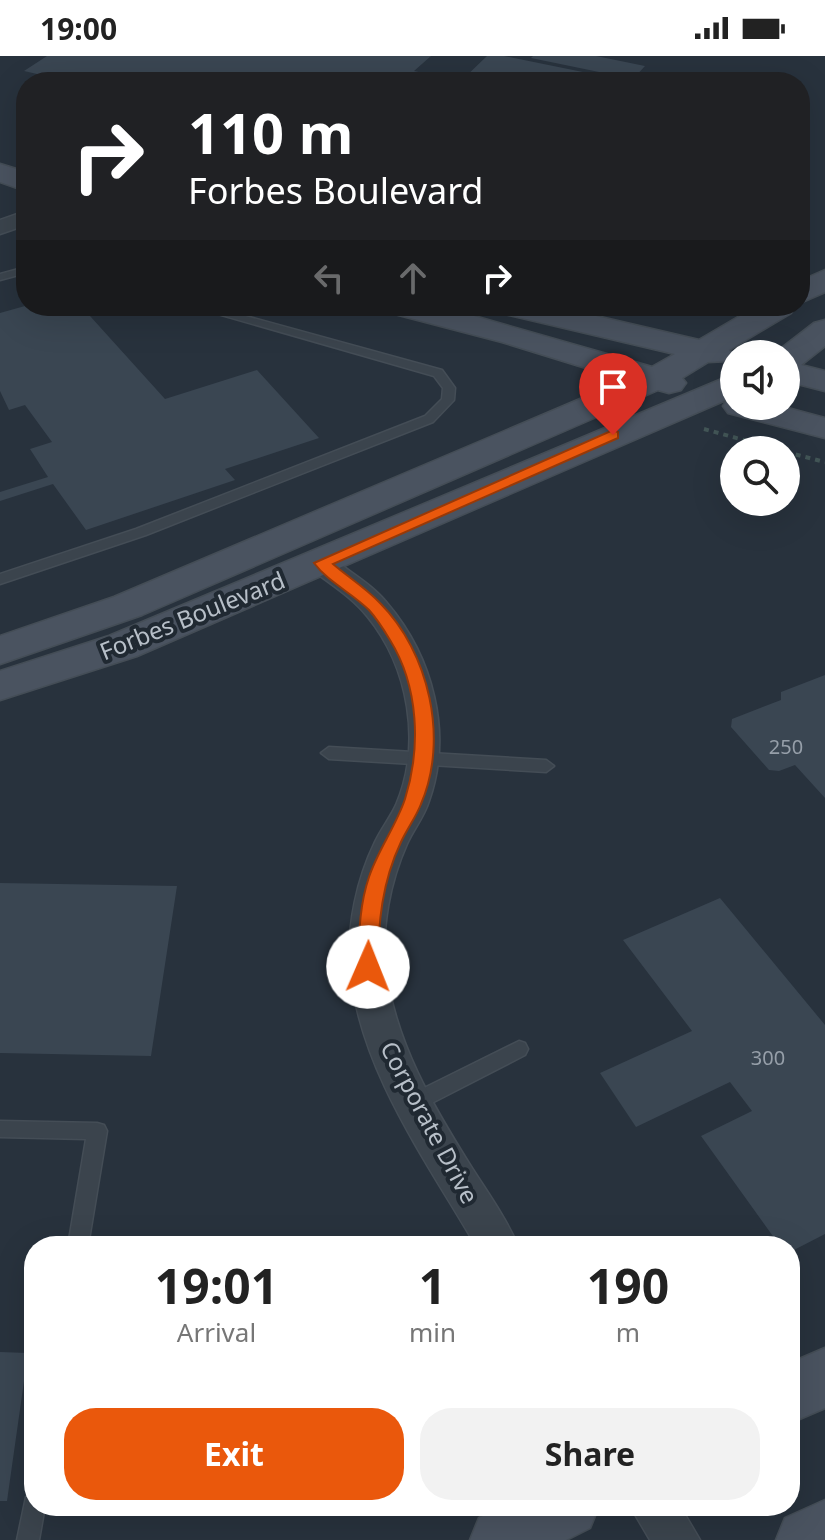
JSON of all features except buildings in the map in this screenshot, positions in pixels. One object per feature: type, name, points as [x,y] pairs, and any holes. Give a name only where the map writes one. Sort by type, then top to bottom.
[{"type":"main road","points":[[437,316],[656,379],[720,393]]},
{"type":"main road","points":[[555,316],[718,354]]},
{"type":"main road","name":"Forbes Boulevard","points":[[0,650],[128,606],[718,354],[767,316]]},
{"type":"main road","points":[[800,350],[825,330]]},
{"type":"main road","points":[[800,375],[825,381]]},
{"type":"main road","name":"Forbes Boulevard","points":[[0,686],[123,646],[720,396]]},
{"type":"main road","points":[[794,420],[825,428]]},
{"type":"main road","points":[[800,1389],[825,1377]]},
{"type":"main road","points":[[501,1540],[548,1516]]},
{"type":"main road","points":[[807,1540],[825,1531]]},
{"type":"street","name":"Corporate Drive","points":[[321,563],[375,607],[400,641],[415,678],[424,714],[423,759],[413,802],[391,843],[377,880],[368,936],[368,967],[378,1022],[415,1102],[492,1236]]},
{"type":"street","points":[[641,1516],[647,1540]]},
{"type":"street","points":[[660,1516],[677,1540]]},
{"type":"lane","points":[[0,579],[141,532],[429,419],[448,400],[449,388],[438,373],[233,316]]},
{"type":"lane","points":[[248,320],[252,316]]},
{"type":"lane","points":[[329,753],[546,766]]},
{"type":"lane","points":[[415,1102],[519,1049]]},
{"type":"lane","points":[[0,1129],[97,1131],[80,1236]]},
{"type":"lane","points":[[28,1540],[32,1516]]},
{"type":"path","points":[[800,456],[825,462]]},
{"type":"route","points":[[368,967],[369,920],[377,880],[391,843],[413,802],[423,759],[424,714],[415,678],[400,641],[375,607],[321,563],[613,435]]}]
